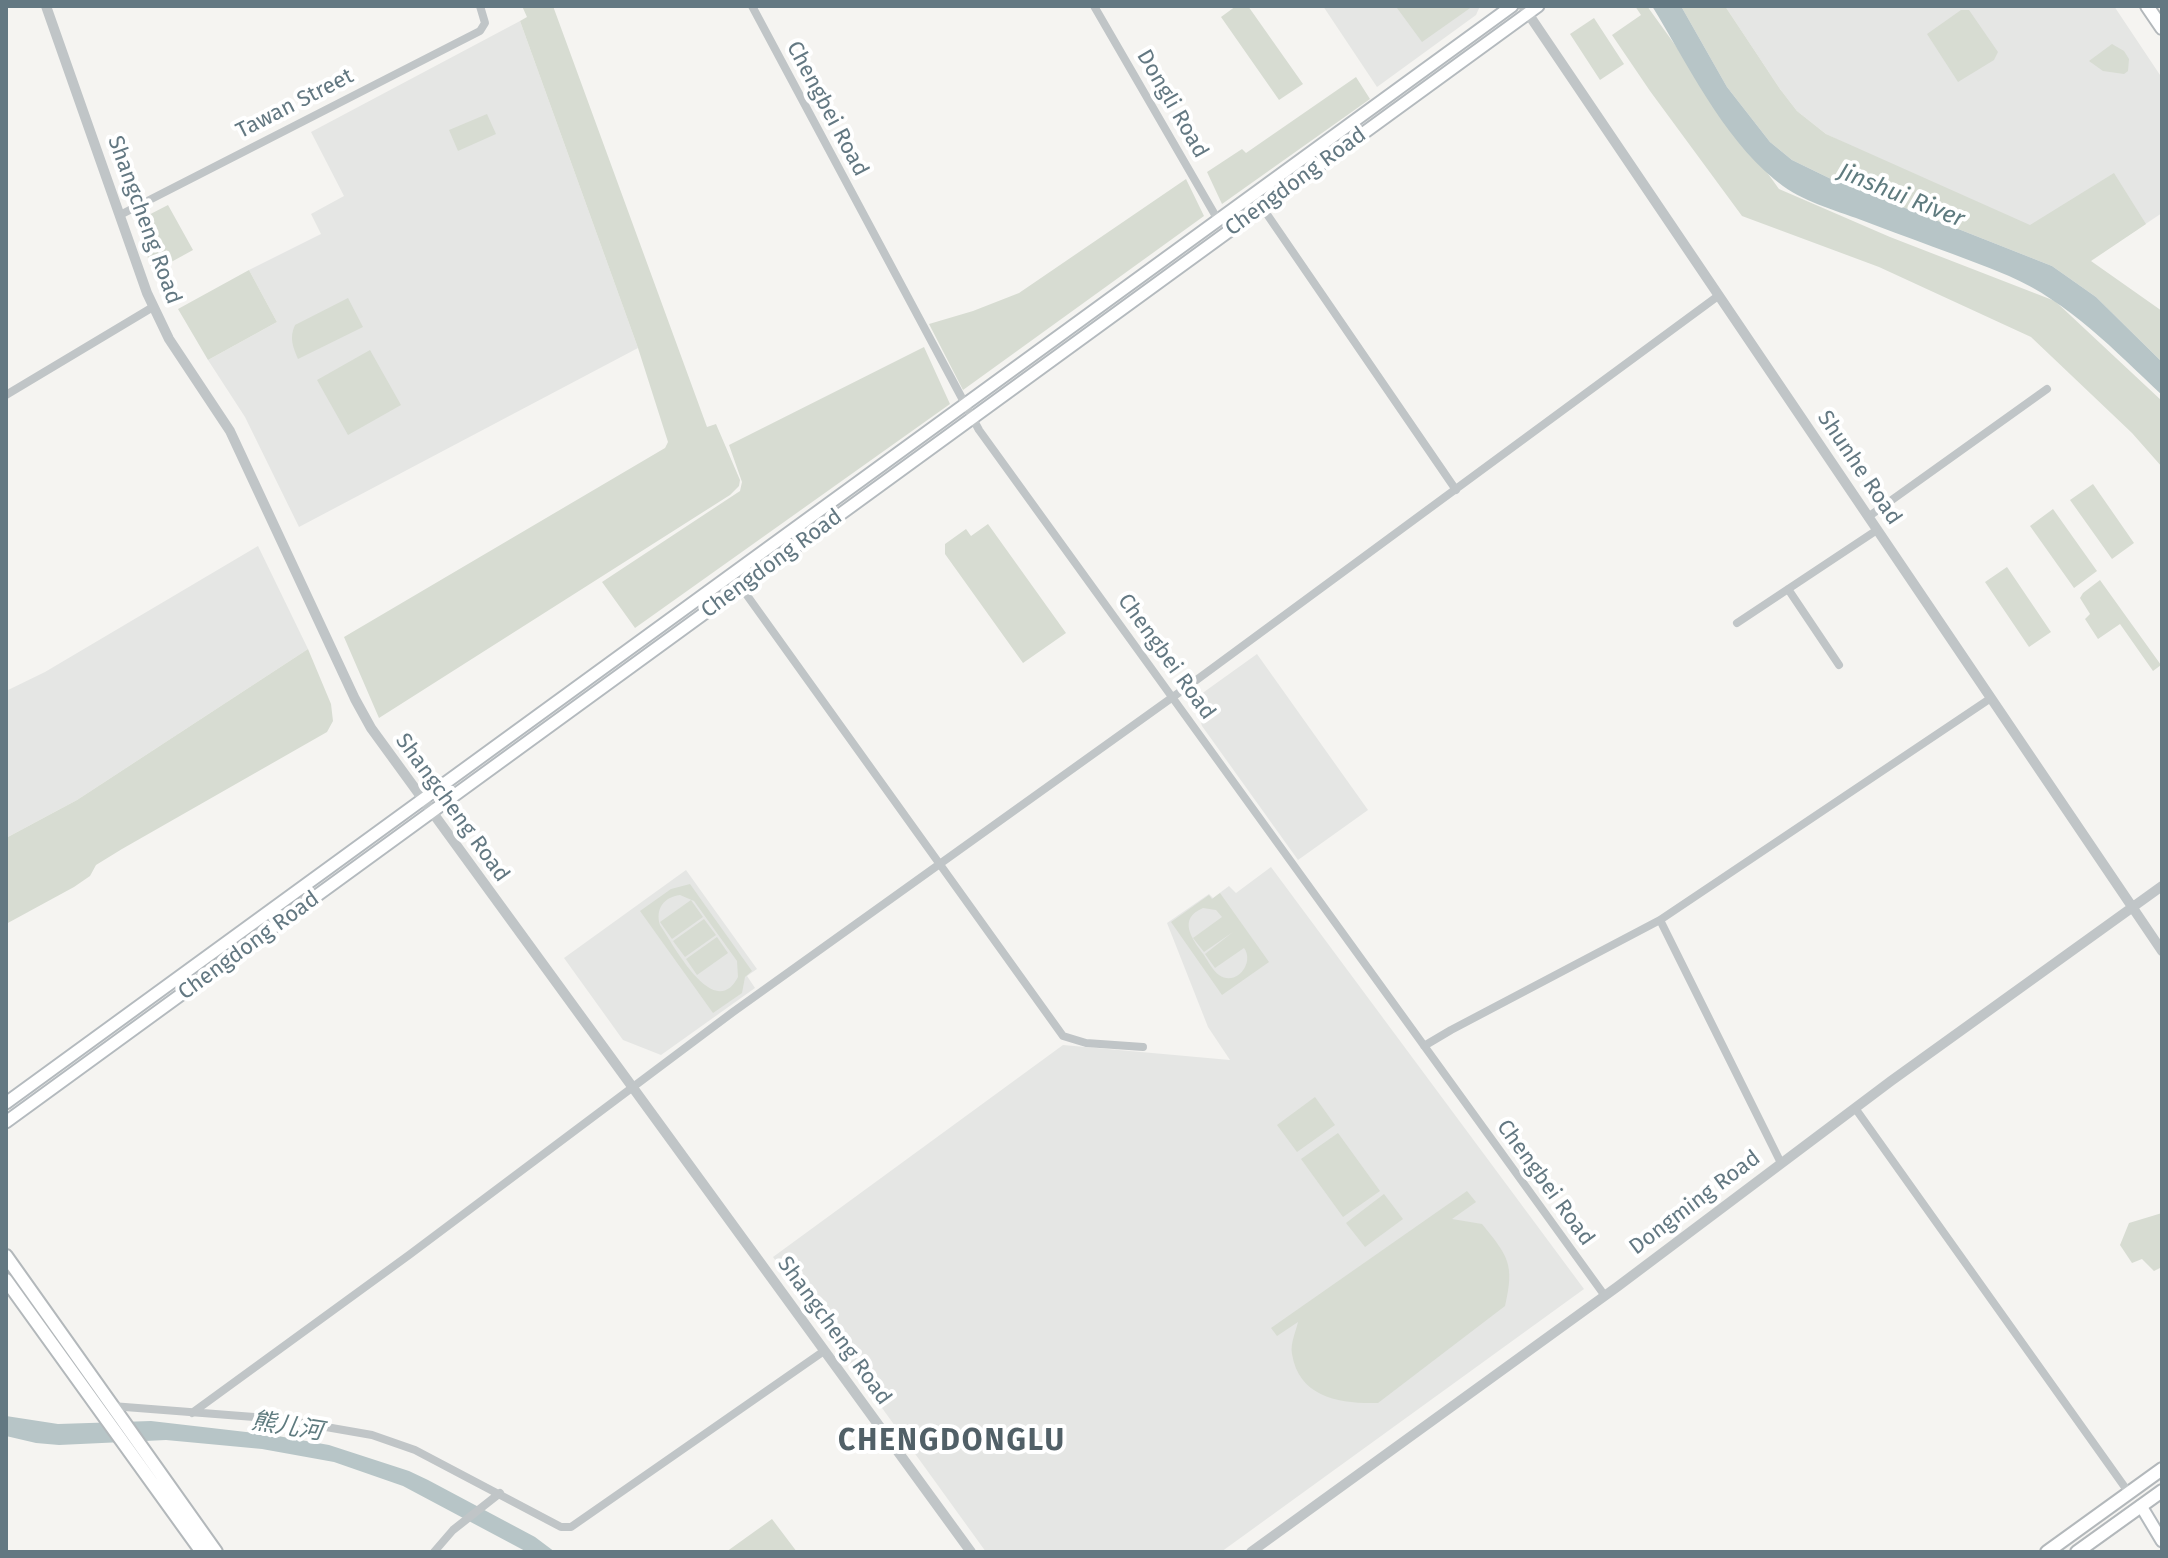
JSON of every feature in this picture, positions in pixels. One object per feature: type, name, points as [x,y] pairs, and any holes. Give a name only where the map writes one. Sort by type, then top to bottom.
[{"type":"main road","name":"Chengdong Road","points":[[6,1103],[1512,6]]},
{"type":"main road","points":[[2147,6],[2162,28]]},
{"type":"main road","name":"Chengdong Road","points":[[6,1122],[1530,9]]},
{"type":"main road","points":[[6,1256],[202,1552]]},
{"type":"main road","points":[[6,1280],[111,1413]]},
{"type":"main road","points":[[133,1446],[216,1552]]},
{"type":"main road","points":[[2047,1552],[2162,1469]]},
{"type":"main road","points":[[2077,1552],[2162,1491]]},
{"type":"main road","points":[[2141,1506],[2162,1526]]},
{"type":"main road","points":[[2141,1506],[2162,1541]]},
{"type":"street","name":"Shangcheng Road","points":[[46,6],[153,307],[169,339],[230,431],[359,708],[422,801],[971,1552]]},
{"type":"street","name":"Tawan Street","points":[[120,215],[480,31],[485,23],[480,6]]},
{"type":"street","name":"Chengbei Road","points":[[752,6],[972,418],[1605,1296]]},
{"type":"street","name":"Dongli Road","points":[[1094,6],[1218,220]]},
{"type":"street","points":[[1530,9],[1546,6]]},
{"type":"street","name":"Shunhe Road","points":[[1530,9],[1718,296],[2162,951]]},
{"type":"street","points":[[1262,207],[1456,490]]},
{"type":"street","points":[[192,1413],[632,1088],[1173,698],[1718,296]]},
{"type":"street","points":[[6,395],[153,307]]},
{"type":"street","points":[[1868,517],[2047,389]]},
{"type":"street","points":[[1737,623],[1877,530]]},
{"type":"street","points":[[741,587],[1063,1036],[1086,1043],[1143,1047]]},
{"type":"street","points":[[1788,589],[1839,665]]},
{"type":"street","points":[[1424,1046],[1660,920],[1991,698]]},
{"type":"street","name":"Dongming Road","points":[[1251,1552],[2162,886]]},
{"type":"street","points":[[1660,920],[1781,1163]]},
{"type":"street","points":[[1855,1108],[2129,1493]]},
{"type":"street","points":[[111,1413],[192,1413],[280,1419],[372,1435],[415,1450],[561,1527],[571,1527],[824,1351]]},
{"type":"street","points":[[434,1552],[453,1530],[500,1493]]},
{"type":"shaded area","points":[[522,6],[553,6],[707,427],[716,424],[740,480],[739,486],[730,495],[379,718],[344,637],[665,448],[668,442],[638,348],[520,21],[527,17]]},
{"type":"shaded area","points":[[1236,6],[1248,6],[1303,84],[1279,100],[1221,17]]},
{"type":"shaded area","points":[[1323,6],[1480,6],[1476,15],[1377,87]]},
{"type":"shaded area","points":[[1473,6],[1422,42],[1397,8]]},
{"type":"shaded area","points":[[1635,6],[1647,6],[1779,189],[1890,237],[2055,301],[2162,401],[2162,467],[2132,433],[2031,337],[1879,267],[1742,216],[1612,35],[1641,15]]},
{"type":"shaded area","points":[[1652,6],[1681,6],[1727,87],[1770,142],[1792,160],[1829,178],[2052,266],[2096,297],[2162,362],[2162,395],[2071,313],[2031,287],[1971,261],[1813,202],[1783,186],[1755,162],[1738,142],[1692,74]]},
{"type":"shaded area","points":[[1681,6],[1725,6],[1797,111],[1826,134],[2030,225],[2114,173],[2146,224],[2091,261],[2162,311],[2162,362],[2096,297],[2052,266],[1829,178],[1792,160],[1770,142],[1727,87]]},
{"type":"shaded area","points":[[1725,6],[2114,6],[2162,78],[2162,213],[2090,261],[1826,134],[1797,111]]},
{"type":"shaded area","points":[[1961,10],[1969,10],[1998,52],[1994,60],[1958,82],[1927,34]]},
{"type":"shaded area","points":[[1594,18],[1624,64],[1600,80],[1570,34]]},
{"type":"shaded area","points":[[520,21],[638,348],[299,527],[245,417],[208,360],[277,322],[249,270],[321,234],[311,214],[344,196],[311,132]]},
{"type":"shaded area","points":[[2112,44],[2124,51],[2129,59],[2128,71],[2124,74],[2103,71],[2089,61]]},
{"type":"shaded area","points":[[1356,77],[1370,99],[1222,204],[1207,172],[1242,149],[1246,153]]},
{"type":"shaded area","points":[[487,114],[496,134],[458,151],[449,130]]},
{"type":"shaded area","points":[[1186,179],[1204,216],[963,390],[929,324],[1019,293]]},
{"type":"shaded area","points":[[168,205],[193,250],[153,272],[135,222]]},
{"type":"shaded area","points":[[249,270],[277,322],[208,360],[178,309]]},
{"type":"shaded area","points":[[348,298],[363,327],[298,359],[292,338],[295,325]]},
{"type":"shaded area","points":[[924,347],[950,404],[635,628],[602,582],[740,491],[742,482],[729,445]]},
{"type":"shaded area","points":[[370,350],[401,405],[348,435],[317,380]]},
{"type":"shaded area","points":[[2093,484],[2134,543],[2112,559],[2070,500]]},
{"type":"shaded area","points":[[2053,509],[2097,571],[2074,588],[2030,526]]},
{"type":"shaded area","points":[[988,524],[1066,633],[1023,663],[945,554],[945,544],[966,529],[971,536]]},
{"type":"shaded area","points":[[258,546],[308,649],[77,800],[6,838],[6,691],[45,672]]},
{"type":"shaded area","points":[[2007,567],[2051,632],[2029,647],[1985,582]]},
{"type":"shaded area","points":[[2100,580],[2161,665],[2153,671],[2120,624],[2098,639],[2085,619],[2090,614],[2080,598]]},
{"type":"shaded area","points":[[308,649],[331,704],[333,721],[327,732],[122,849],[96,865],[90,876],[74,887],[6,924],[6,838],[77,800]]},
{"type":"shaded area","points":[[1257,654],[1368,810],[1298,860],[1202,726],[1196,707],[1198,698],[1204,692]]},
{"type":"shaded area","points":[[1271,867],[1584,1289],[1221,1552],[986,1552],[773,1257],[1063,1045],[1230,1060],[1208,1027],[1167,923],[1209,894],[1213,898],[1229,886],[1236,893]]},
{"type":"shaded area","points":[[686,870],[757,969],[747,976],[755,988],[661,1055],[623,1040],[564,958]]},
{"type":"shaded area","points":[[690,884],[752,971],[745,977],[742,993],[713,1013],[640,911],[671,889]],"holes":[[[680,895],[694,901],[737,961],[738,977],[728,989],[718,991],[706,986],[684,962],[660,925],[660,909],[665,901]]]},
{"type":"shaded area","points":[[1220,893],[1269,962],[1222,995],[1171,922],[1209,895],[1212,899]],"holes":[[[1203,908],[1216,910],[1222,917],[1193,938],[1189,923],[1195,913]],[[1233,932],[1205,954],[1215,968],[1244,948],[1247,960],[1242,972],[1225,978],[1215,971],[1193,938],[1204,952]]]},
{"type":"shaded area","points":[[691,900],[703,917],[672,939],[660,922]]},
{"type":"shaded area","points":[[704,919],[716,935],[685,957],[673,941]]},
{"type":"shaded area","points":[[717,937],[728,953],[697,975],[686,959]]},
{"type":"shaded area","points":[[1315,1097],[1335,1125],[1297,1152],[1277,1125]]},
{"type":"shaded area","points":[[1338,1133],[1380,1191],[1343,1217],[1301,1159]]},
{"type":"shaded area","points":[[1467,1191],[1476,1202],[1452,1219],[1482,1224],[1498,1244],[1509,1270],[1505,1306],[1378,1403],[1336,1400],[1313,1389],[1296,1369],[1292,1354],[1298,1322],[1277,1336],[1271,1328]]},
{"type":"shaded area","points":[[1384,1194],[1403,1219],[1365,1247],[1346,1223]]},
{"type":"shaded area","points":[[2162,1213],[2162,1267],[2154,1271],[2142,1259],[2132,1263],[2120,1245],[2129,1223]]},
{"type":"shaded area","points":[[6,1416],[58,1424],[151,1421],[329,1445],[409,1471],[535,1537],[555,1552],[527,1552],[403,1486],[334,1462],[262,1449],[166,1440],[59,1445],[36,1443],[6,1436]]},
{"type":"shaded area","points":[[772,1519],[797,1552],[726,1552]]},
{"type":"district","name":"CHENGDONGLU","points":[[952,1442]]},
{"type":"water label","name":"Jinshui River","points":[[1901,196]]},
{"type":"water label","name":"熊儿河","points":[[287,1427]]}]
